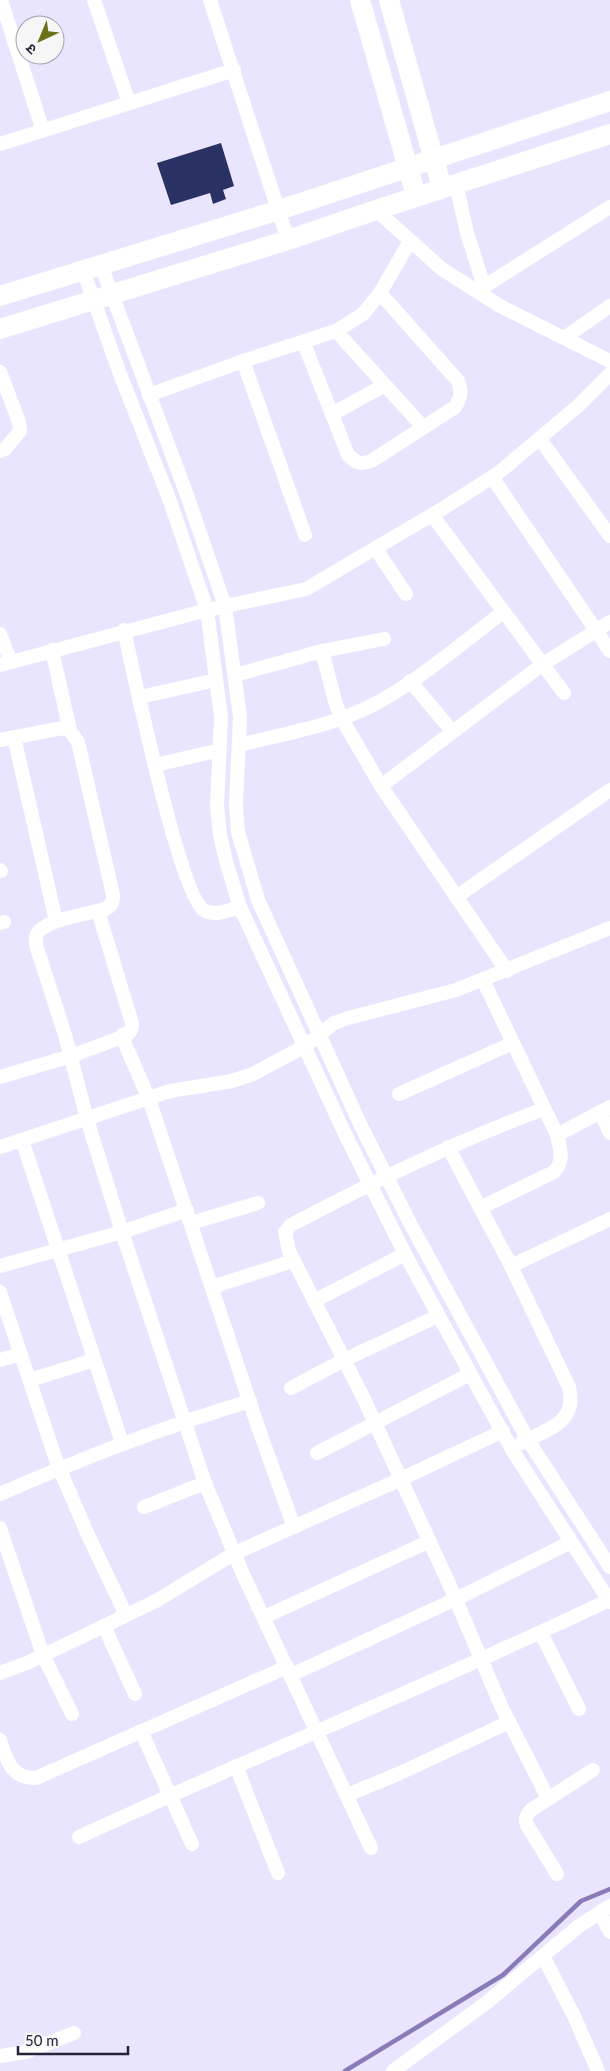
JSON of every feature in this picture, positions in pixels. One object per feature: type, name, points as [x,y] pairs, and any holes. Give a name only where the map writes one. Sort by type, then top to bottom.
[{"type":"main road","points":[[360,0],[416,196]]},
{"type":"main road","points":[[389,0],[435,159],[449,186]]},
{"type":"main road","points":[[0,296],[279,210],[610,101]]},
{"type":"main road","points":[[0,329],[288,240],[416,196],[610,134]]},
{"type":"street","points":[[1,0],[43,131]]},
{"type":"street","points":[[94,0],[129,103]]},
{"type":"street","points":[[210,0],[288,240]]},
{"type":"street","points":[[0,144],[234,70]]},
{"type":"street","points":[[449,186],[467,233],[481,289]]},
{"type":"street","points":[[481,289],[610,207]]},
{"type":"street","points":[[376,210],[442,269],[481,289],[500,306],[610,361]]},
{"type":"street","points":[[149,395],[244,360],[336,331],[363,314],[380,294],[410,241]]},
{"type":"street","points":[[79,1837],[171,1794],[317,1733],[609,1601],[511,1448],[405,1254],[368,1184],[240,907],[226,862],[220,834],[217,806],[222,718],[207,610],[92,267]]},
{"type":"street","points":[[303,342],[348,455],[355,463],[364,464],[374,460],[455,407],[459,400],[461,389],[458,381],[380,294]]},
{"type":"street","points":[[101,297],[149,395],[187,495],[225,606],[240,716],[236,805],[238,832],[258,900],[386,1176],[454,1307],[528,1440],[610,1567]]},
{"type":"street","points":[[564,338],[610,306]]},
{"type":"street","points":[[336,331],[423,427]]},
{"type":"street","points":[[244,360],[305,535]]},
{"type":"street","points":[[0,372],[19,422],[20,431],[5,449],[0,451]]},
{"type":"street","points":[[0,634],[5,663],[124,630],[306,589],[376,549],[492,477],[578,406],[610,374]]},
{"type":"street","points":[[332,414],[385,385]]},
{"type":"street","points":[[540,439],[610,534]]},
{"type":"street","points":[[492,477],[610,651]]},
{"type":"street","points":[[432,515],[564,693]]},
{"type":"street","points":[[376,549],[406,594]]},
{"type":"street","points":[[238,745],[342,719],[381,701],[503,612]]},
{"type":"street","points":[[381,786],[543,664],[610,622]]},
{"type":"street","points":[[124,630],[170,824],[192,895],[204,911],[214,914],[240,907]]},
{"type":"street","points":[[235,675],[322,651],[384,639]]},
{"type":"street","points":[[52,650],[70,731],[78,742],[113,902],[110,907],[56,921],[38,932],[36,946],[71,1056],[87,1119],[122,1232],[206,1484],[264,1617],[371,1848]]},
{"type":"street","points":[[322,651],[335,701],[342,719],[381,786],[507,971]]},
{"type":"street","points":[[140,697],[216,680]]},
{"type":"street","points":[[410,681],[452,731]]},
{"type":"street","points":[[56,921],[7,738],[63,728],[70,731]]},
{"type":"street","points":[[155,765],[220,750]]},
{"type":"street","points":[[456,897],[610,790]]},
{"type":"street","points":[[1,1074],[71,1056],[129,1034],[132,1029],[132,1023],[98,911]]},
{"type":"street","points":[[0,1146],[170,1091],[232,1081],[253,1074],[305,1046],[334,1023],[456,990],[610,928]]},
{"type":"street","points":[[480,1208],[554,1172],[562,1158],[557,1135],[483,980]]},
{"type":"street","points":[[123,1036],[149,1099],[250,1402],[294,1527]]},
{"type":"street","points":[[399,1094],[513,1043]]},
{"type":"street","points":[[544,1108],[482,1131],[368,1184],[291,1225],[285,1232],[286,1242],[294,1261],[375,1424],[430,1541],[509,1722],[548,1798]]},
{"type":"street","points":[[557,1135],[605,1109],[610,1133]]},
{"type":"street","points":[[22,1140],[122,1443]]},
{"type":"street","points":[[448,1147],[511,1266],[569,1387],[572,1400],[570,1412],[564,1420],[511,1448]]},
{"type":"street","points":[[0,1266],[122,1232],[258,1203]]},
{"type":"street","points":[[511,1266],[610,1219]]},
{"type":"street","points":[[314,1301],[405,1254]]},
{"type":"street","points":[[212,1287],[294,1261]]},
{"type":"street","points":[[0,1292],[59,1468],[88,1536],[126,1615]]},
{"type":"street","points":[[291,1388],[344,1360],[438,1316]]},
{"type":"street","points":[[0,1360],[21,1354]]},
{"type":"street","points":[[30,1380],[94,1360]]},
{"type":"street","points":[[317,1453],[470,1374]]},
{"type":"street","points":[[0,1494],[122,1443],[185,1421],[250,1402]]},
{"type":"street","points":[[0,1673],[43,1655],[156,1601],[235,1553],[503,1431]]},
{"type":"street","points":[[144,1507],[206,1484]]},
{"type":"street","points":[[0,1528],[43,1655],[72,1714]]},
{"type":"street","points":[[264,1617],[430,1541]]},
{"type":"street","points":[[0,1740],[8,1761],[15,1772],[25,1778],[36,1778],[456,1599],[571,1542]]},
{"type":"street","points":[[104,1626],[135,1694]]},
{"type":"street","points":[[541,1633],[579,1709]]},
{"type":"street","points":[[348,1795],[416,1766],[509,1722]]},
{"type":"street","points":[[142,1732],[192,1844]]},
{"type":"street","points":[[236,1766],[278,1873]]},
{"type":"street","points":[[557,1874],[525,1820],[531,1810],[593,1770]]},
{"type":"street","points":[[393,2071],[486,2003],[579,1926],[605,1909],[610,1932]]},
{"type":"street","points":[[543,1956],[574,2016],[598,2071]]},
{"type":"street","points":[[0,2056],[26,2052],[74,2033]]},
{"type":"building","points":[[221,143],[234,186],[223,190],[226,199],[213,204],[210,193],[171,205],[157,163]]},
{"type":"waterway","points":[[345,2071],[503,1975],[581,1901],[610,1889]]}]
